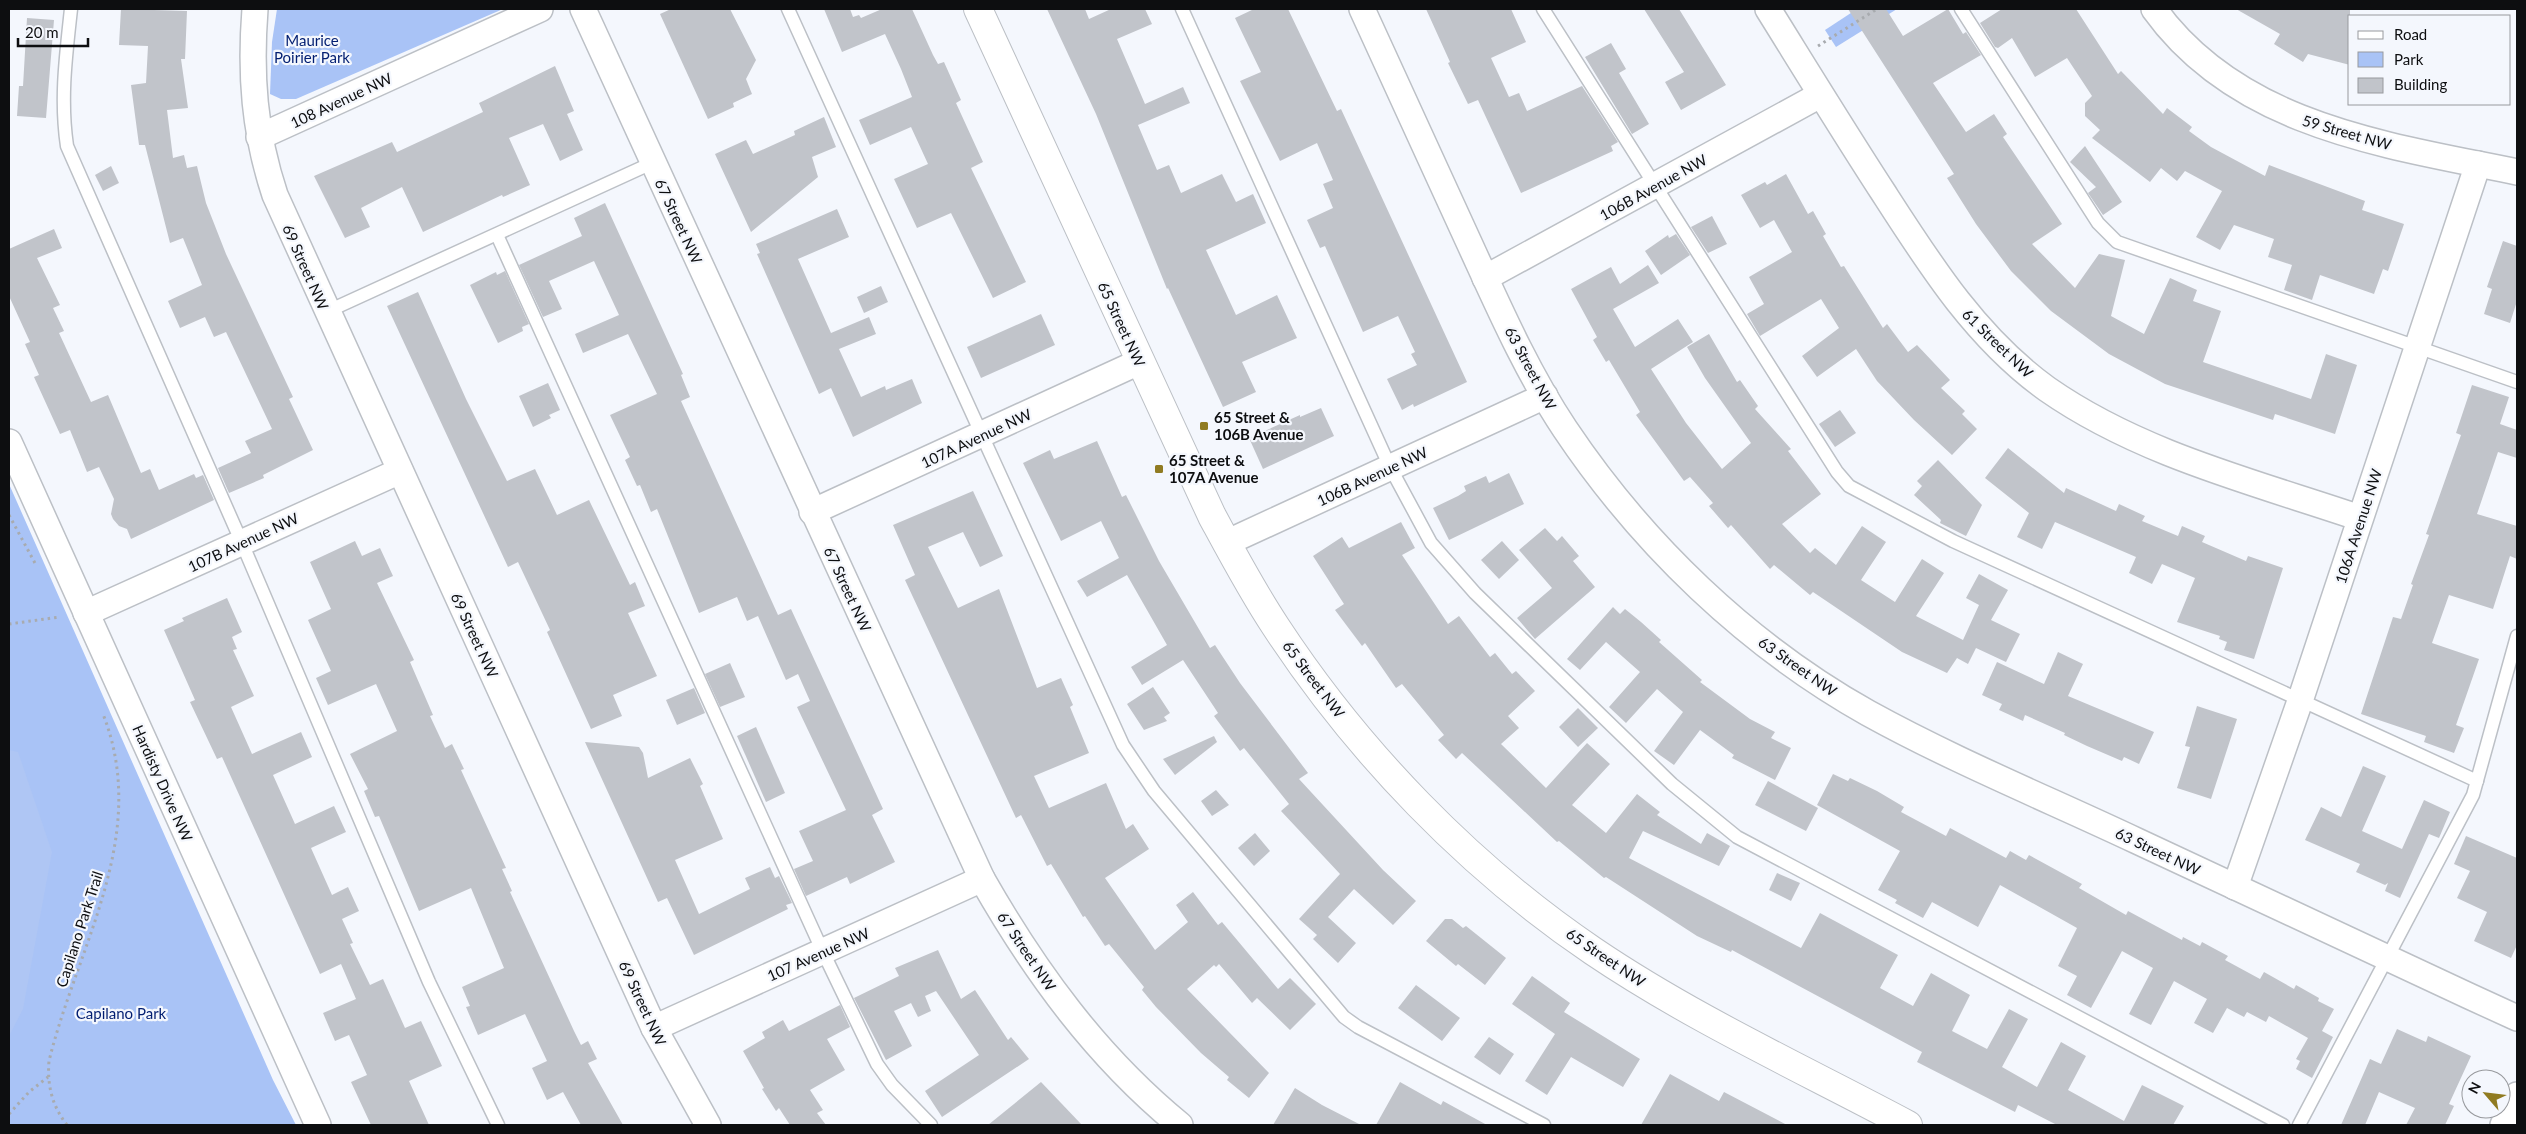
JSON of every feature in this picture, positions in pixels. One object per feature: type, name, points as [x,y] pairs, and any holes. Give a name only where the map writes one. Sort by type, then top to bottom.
[{"type":"street","points":[[255,9],[252,48],[253,97],[259,137]]},
{"type":"street","name":"108 Avenue NW","points":[[259,137],[540,9]]},
{"type":"street","name":"67 Street NW","points":[[583,9],[812,512],[982,879],[1035,968],[1063,1004],[1103,1052],[1180,1125]]},
{"type":"street","name":"65 Street NW","points":[[978,9],[1140,362],[1226,543],[1276,628],[1333,706],[1430,814],[1526,901],[1592,950],[1652,988],[1908,1125]]},
{"type":"street","name":"63 Street NW","points":[[1362,9],[1485,278],[1545,396],[1589,462],[1654,541],[1715,601],[1780,656],[1860,708],[1914,737],[2388,960],[2517,1018]]},
{"type":"street","name":"61 Street NW","points":[[1768,9],[1820,95],[1947,289],[1974,322],[2008,357],[2047,389],[2090,415],[2140,441],[2187,460],[2360,518]]},
{"type":"street","name":"59 Street NW","points":[[2154,9],[2200,60],[2254,96],[2297,118],[2354,137],[2517,172]]},
{"type":"street","name":"106B Avenue NW","points":[[1485,278],[1820,95]]},
{"type":"street","name":"69 Street NW","points":[[259,137],[275,194],[326,312],[654,1028],[708,1125]]},
{"type":"street","name":"106A Avenue NW","points":[[2235,887],[2300,700],[2478,164]]},
{"type":"street","name":"107A Avenue NW","points":[[812,512],[982,436],[1140,362]]},
{"type":"street","name":"106B Avenue NW","points":[[1226,543],[1545,396]]},
{"type":"street","name":"Hardisty Drive NW","points":[[9,442],[318,1125]]},
{"type":"street","name":"107B Avenue NW","points":[[86,613],[400,471]]},
{"type":"street","name":"107 Avenue NW","points":[[654,1028],[982,879]]},
{"type":"street","points":[[2502,1125],[2517,1095]]},
{"type":"lane","points":[[71,9],[63,82],[63,117],[67,146],[242,543],[429,982],[498,1125]]},
{"type":"lane","points":[[788,9],[1123,746],[1154,791],[1344,1017],[1358,1027],[1544,1125]]},
{"type":"lane","points":[[1182,9],[1390,467],[1431,543],[1475,593],[1672,784],[1737,836],[2283,1125]]},
{"type":"lane","points":[[1543,9],[1837,472],[1849,486],[1953,541],[2478,781]]},
{"type":"lane","points":[[1961,9],[2098,223],[2117,242],[2517,382]]},
{"type":"lane","points":[[326,312],[496,236],[652,163]]},
{"type":"lane","points":[[496,236],[823,952],[877,1064],[892,1085],[931,1125]]},
{"type":"lane","points":[[2299,1125],[2388,960],[2473,795],[2517,636]]},
{"type":"path","points":[[1798,58],[1877,9]]},
{"type":"path","points":[[9,515],[40,573]]},
{"type":"path","points":[[56,608],[64,626]]},
{"type":"path","points":[[9,624],[60,617]]},
{"type":"path","name":"Capilano Park Trail","points":[[68,1125],[54,1104],[48,1077],[53,1045],[104,900],[115,847],[118,782],[113,745],[102,711]]},
{"type":"path","points":[[9,1114],[29,1092],[48,1077]]},
{"type":"green space","name":"Maurice Poirier Park","points":[[277,9],[503,9],[296,99],[281,99],[270,94],[272,42]]},
{"type":"green space","points":[[1857,9],[1897,9],[1836,47],[1825,30]]},
{"type":"green space","name":"Capilano Park","points":[[9,484],[273,1080],[296,1125],[9,1125]]},
{"type":"shaded area","points":[[9,750],[18,752],[52,852],[23,1009],[9,1036]]},
{"type":"building","points":[[121,9],[187,11],[185,59],[181,59],[188,108],[167,110],[173,158],[184,155],[187,168],[197,166],[206,203],[226,254],[293,397],[289,399],[313,450],[263,475],[264,478],[229,493],[218,468],[251,453],[245,441],[272,429],[226,332],[214,337],[205,317],[180,328],[168,301],[202,285],[183,238],[170,243],[145,145],[139,145],[131,85],[146,83],[148,46],[119,45]]},
{"type":"building","points":[[671,9],[730,9],[756,60],[746,79],[752,94],[733,103],[734,107],[708,119],[660,14]]},
{"type":"building","points":[[824,9],[850,9],[853,17],[859,15],[861,18],[882,9],[912,9],[933,55],[938,64],[944,62],[961,100],[956,103],[983,162],[971,168],[1026,282],[993,298],[951,213],[917,228],[894,179],[928,164],[911,127],[870,145],[859,120],[912,97],[901,69],[885,34],[842,52]]},
{"type":"building","points":[[1047,9],[1085,9],[1089,19],[1111,9],[1145,9],[1152,24],[1117,39],[1145,104],[1183,87],[1190,103],[1138,125],[1157,170],[1169,165],[1181,193],[1222,174],[1236,202],[1253,194],[1266,223],[1206,250],[1236,315],[1277,295],[1297,338],[1242,362],[1256,392],[1223,407],[1167,289],[1096,114]]},
{"type":"building","points":[[1254,9],[1288,9],[1337,111],[1341,109],[1467,382],[1414,407],[1413,404],[1402,410],[1387,379],[1417,365],[1411,354],[1415,352],[1398,316],[1363,332],[1325,246],[1320,248],[1307,220],[1333,208],[1323,184],[1333,180],[1317,143],[1280,161],[1240,81],[1261,72],[1235,18]]},
{"type":"building","points":[[1426,9],[1511,9],[1526,42],[1491,58],[1509,97],[1519,93],[1527,111],[1582,86],[1618,142],[1611,146],[1613,151],[1521,193],[1478,100],[1468,104],[1448,63],[1450,62]]},
{"type":"building","points":[[1644,9],[1679,9],[1726,85],[1681,110],[1665,82],[1684,72]]},
{"type":"building","points":[[1848,9],[1886,9],[1903,36],[1948,9],[1963,34],[1966,32],[1981,55],[1933,83],[1966,132],[1994,114],[2007,134],[2003,137],[2062,224],[2032,244],[2075,288],[2099,254],[2125,260],[2111,316],[2144,334],[2170,278],[2197,290],[2193,301],[2221,311],[2203,362],[2311,399],[2326,354],[2357,365],[2335,434],[2275,414],[2273,420],[2165,384],[2109,354],[2051,311],[2011,271],[1976,224],[1947,178],[1954,174]]},
{"type":"building","points":[[2002,9],[2076,9],[2118,74],[2121,71],[2163,114],[2167,108],[2192,127],[2189,131],[2211,147],[2265,176],[2269,165],[2365,201],[2362,210],[2404,224],[2388,271],[2383,269],[2374,294],[2320,275],[2312,300],[2284,290],[2292,265],[2268,257],[2274,239],[2234,225],[2220,250],[2196,237],[2222,191],[2185,171],[2177,181],[2161,168],[2150,182],[2092,138],[2100,130],[2085,116],[2085,103],[2092,96],[2067,58],[2035,77],[2012,38],[1998,48],[1995,47],[1980,23]]},
{"type":"building","points":[[2236,9],[2350,9],[2350,15],[2348,15],[2348,64],[2308,54],[2303,62],[2274,44],[2280,34]]},
{"type":"building","points":[[27,18],[54,20],[46,118],[17,116],[19,86],[23,86]]},
{"type":"building","points":[[1611,43],[1626,69],[1619,73],[1649,124],[1632,134],[1585,57]]},
{"type":"building","points":[[555,66],[574,111],[567,114],[583,150],[560,161],[543,124],[509,138],[530,185],[503,197],[502,195],[423,232],[402,187],[361,208],[370,227],[345,238],[314,176],[392,142],[397,152],[483,112],[479,103]]},
{"type":"building","points":[[824,117],[836,147],[812,157],[818,177],[751,232],[715,154],[746,140],[753,154],[795,135],[794,131]]},
{"type":"building","points":[[2085,146],[2122,202],[2103,215],[2088,193],[2096,187],[2070,162]]},
{"type":"building","points":[[111,166],[119,183],[103,191],[95,175]]},
{"type":"building","points":[[1786,174],[1808,214],[1813,211],[1826,234],[1823,236],[1841,267],[1844,266],[1883,328],[1887,324],[1908,352],[1917,345],[1950,380],[1941,388],[1965,411],[1962,414],[1977,429],[1952,455],[1914,420],[1877,381],[1856,349],[1817,377],[1802,356],[1839,328],[1821,299],[1760,336],[1747,314],[1764,304],[1749,277],[1792,252],[1774,220],[1760,228],[1741,195],[1765,182],[1767,185]]},
{"type":"building","points":[[605,203],[683,374],[681,375],[690,397],[681,401],[778,615],[791,609],[883,809],[872,815],[895,862],[850,884],[847,877],[806,896],[794,869],[813,861],[799,831],[846,810],[797,707],[810,701],[798,674],[786,680],[758,616],[747,621],[737,597],[699,613],[657,509],[651,512],[640,485],[637,486],[625,460],[630,457],[610,415],[657,394],[628,334],[583,353],[575,334],[619,315],[594,261],[549,281],[562,309],[543,317],[519,265],[582,236],[574,218]]},
{"type":"building","points":[[837,209],[849,237],[798,259],[831,333],[869,317],[876,334],[839,349],[861,397],[885,386],[886,390],[912,379],[922,403],[853,437],[831,388],[819,394],[757,254],[760,253],[756,244]]},
{"type":"building","points":[[1712,216],[1727,244],[1708,253],[1691,227]]},
{"type":"building","points":[[54,229],[62,248],[37,258],[60,305],[53,308],[64,331],[59,333],[91,402],[108,395],[141,473],[150,469],[159,490],[194,474],[196,478],[203,475],[214,500],[131,539],[127,529],[119,526],[113,519],[111,514],[114,499],[99,467],[87,472],[70,430],[60,434],[34,377],[39,375],[25,344],[30,342],[9,296],[9,249]]},
{"type":"building","points":[[1676,234],[1690,255],[1661,275],[1645,251],[1668,235],[1669,238]]},
{"type":"building","points":[[2503,241],[2517,246],[2517,301],[2510,323],[2484,314],[2492,289],[2487,287]]},
{"type":"building","points":[[1648,265],[1659,283],[1613,309],[1635,347],[1678,319],[1693,342],[1651,369],[1686,423],[1722,469],[1751,443],[1705,378],[1687,347],[1709,334],[1737,382],[1740,380],[1758,406],[1755,409],[1791,449],[1788,451],[1821,494],[1782,524],[1810,553],[1815,548],[1836,565],[1862,526],[1886,542],[1861,580],[1895,602],[1922,559],[1944,573],[1916,616],[1963,640],[1979,605],[1966,598],[1979,574],[2008,590],[1991,620],[2020,634],[2006,662],[1976,648],[1968,664],[1957,658],[1947,673],[1902,652],[1813,592],[1810,595],[1774,565],[1770,569],[1731,525],[1728,528],[1709,506],[1713,503],[1690,477],[1684,481],[1636,415],[1640,412],[1609,360],[1606,362],[1593,340],[1597,337],[1571,289],[1611,267],[1620,284]]},
{"type":"building","points":[[505,271],[529,324],[522,327],[523,331],[498,343],[470,285],[496,272],[497,275]]},
{"type":"building","points":[[881,286],[888,302],[864,313],[857,297]]},
{"type":"building","points":[[418,292],[466,399],[507,481],[535,469],[557,515],[589,500],[630,585],[635,582],[645,606],[628,613],[657,676],[613,695],[622,716],[591,729],[547,632],[550,630],[518,562],[508,567],[387,306]]},
{"type":"building","points":[[1041,314],[1055,345],[981,378],[967,347]]},
{"type":"building","points":[[548,383],[560,410],[549,415],[551,418],[533,427],[519,396]]},
{"type":"building","points":[[2472,385],[2509,397],[2500,424],[2517,430],[2517,458],[2498,452],[2477,514],[2517,526],[2517,559],[2510,556],[2493,609],[2449,595],[2432,643],[2479,659],[2456,725],[2464,728],[2454,753],[2424,742],[2426,736],[2361,714],[2393,617],[2401,619],[2413,585],[2411,584],[2429,535],[2426,534],[2461,435],[2456,433]]},
{"type":"building","points":[[1321,408],[1334,436],[1263,469],[1249,438],[1300,415],[1300,417]]},
{"type":"building","points":[[1840,410],[1856,433],[1835,447],[1819,424]]},
{"type":"building","points":[[1097,441],[1122,497],[1126,495],[1159,561],[1210,648],[1215,645],[1240,683],[1308,773],[1299,779],[1383,870],[1416,901],[1393,925],[1354,889],[1328,917],[1356,943],[1338,963],[1313,939],[1317,935],[1299,919],[1340,874],[1281,811],[1289,804],[1244,748],[1240,751],[1214,716],[1218,713],[1183,660],[1142,685],[1131,667],[1167,645],[1127,575],[1087,597],[1077,581],[1119,558],[1101,521],[1061,541],[1023,463],[1050,450],[1054,459]]},
{"type":"building","points":[[2008,448],[2064,493],[2066,488],[2116,511],[2119,504],[2145,516],[2142,521],[2178,536],[2182,526],[2205,536],[2202,542],[2246,561],[2248,556],[2283,568],[2254,659],[2224,650],[2227,642],[2219,639],[2220,636],[2177,622],[2195,578],[2162,564],[2152,584],[2129,573],[2136,557],[2055,522],[2042,549],[2017,537],[2029,513],[1985,478]]},
{"type":"building","points":[[1938,460],[1982,505],[1966,536],[1940,523],[1941,520],[1914,495],[1922,486],[1917,481]]},
{"type":"building","points":[[1509,473],[1524,504],[1449,540],[1433,508],[1466,491],[1464,486],[1486,476],[1489,483]]},
{"type":"building","points":[[973,491],[1003,556],[980,567],[963,532],[928,547],[958,608],[999,589],[1037,688],[1061,678],[1073,705],[1070,707],[1089,753],[1034,776],[1049,808],[1106,783],[1126,829],[1133,824],[1149,849],[1105,878],[1155,950],[1188,922],[1176,905],[1193,892],[1218,925],[1222,922],[1278,989],[1290,978],[1316,1004],[1290,1030],[1257,998],[1252,1003],[1219,964],[1216,967],[1214,965],[1187,989],[1269,1073],[1249,1098],[1227,1080],[1229,1077],[1201,1053],[1156,1007],[1142,990],[1144,987],[1109,944],[1105,946],[1085,916],[1083,917],[1051,864],[1047,866],[1021,815],[1016,818],[905,580],[915,575],[893,525]]},
{"type":"building","points":[[1401,522],[1415,548],[1402,555],[1448,624],[1459,616],[1490,657],[1495,653],[1512,674],[1516,671],[1535,691],[1508,716],[1519,728],[1501,744],[1546,788],[1587,743],[1610,764],[1572,805],[1606,833],[1637,794],[1660,812],[1657,815],[1701,844],[1707,833],[1730,846],[1719,866],[1643,831],[1629,858],[1801,948],[1820,913],[1898,955],[1880,988],[1913,1006],[1931,973],[1970,995],[1952,1031],[1987,1049],[2009,1009],[2028,1019],[2002,1067],[2037,1087],[2061,1042],[2086,1056],[2068,1090],[2124,1121],[2142,1085],[2184,1106],[2173,1125],[2057,1125],[2018,1105],[2015,1112],[1917,1062],[1922,1052],[1732,950],[1731,952],[1697,936],[1606,877],[1604,878],[1559,841],[1557,842],[1462,753],[1456,759],[1438,740],[1444,735],[1402,684],[1396,688],[1365,643],[1362,646],[1335,610],[1344,604],[1313,556],[1342,537],[1349,548]]},
{"type":"building","points":[[1545,528],[1557,541],[1562,536],[1579,556],[1573,561],[1595,587],[1535,639],[1517,618],[1552,588],[1519,550]]},
{"type":"building","points":[[355,541],[362,556],[380,548],[393,576],[377,583],[414,660],[410,662],[433,715],[430,716],[445,748],[452,744],[464,769],[461,770],[506,868],[502,869],[512,891],[510,892],[581,1045],[588,1041],[597,1059],[588,1063],[623,1125],[581,1125],[563,1092],[547,1100],[532,1068],[547,1061],[525,1014],[478,1035],[466,1007],[470,1006],[462,987],[504,968],[471,888],[419,911],[379,816],[375,817],[364,791],[368,789],[350,754],[397,731],[376,684],[328,705],[316,678],[331,671],[308,620],[331,609],[310,562]]},
{"type":"building","points":[[1502,541],[1519,560],[1499,579],[1481,560]]},
{"type":"building","points":[[227,598],[242,632],[232,637],[237,649],[233,650],[254,696],[231,707],[252,754],[301,732],[312,757],[273,775],[295,824],[334,806],[346,832],[311,848],[332,895],[348,887],[359,911],[342,919],[353,943],[350,944],[370,985],[383,979],[405,1028],[421,1021],[442,1066],[409,1081],[429,1125],[371,1125],[351,1082],[367,1075],[349,1035],[335,1041],[323,1013],[356,999],[341,964],[320,974],[222,757],[217,759],[190,702],[195,700],[164,630],[184,621],[182,618]]},
{"type":"building","points":[[1613,607],[1620,614],[1625,609],[1661,640],[1659,642],[1702,680],[1700,682],[1750,719],[1775,732],[1771,738],[1791,748],[1775,780],[1732,758],[1734,755],[1700,730],[1674,765],[1654,751],[1683,712],[1657,689],[1626,723],[1609,707],[1640,672],[1606,642],[1580,670],[1567,659]]},
{"type":"building","points":[[2058,652],[2083,664],[2068,696],[2154,732],[2139,764],[2124,757],[2122,761],[2087,746],[2064,735],[2065,733],[2025,715],[2023,721],[1999,710],[2002,704],[1982,695],[1997,662],[2044,684]]},
{"type":"building","points":[[730,663],[745,697],[720,707],[705,674]]},
{"type":"building","points":[[1153,687],[1170,713],[1164,717],[1167,721],[1144,730],[1127,704]]},
{"type":"building","points":[[694,688],[705,713],[677,725],[666,700]]},
{"type":"building","points":[[2197,706],[2237,719],[2211,799],[2177,788],[2190,747],[2185,746]]},
{"type":"building","points":[[1578,708],[1598,728],[1578,747],[1559,727]]},
{"type":"building","points":[[756,727],[785,793],[766,802],[737,736]]},
{"type":"building","points":[[1214,736],[1217,742],[1175,775],[1163,759]]},
{"type":"building","points":[[585,742],[639,747],[643,753],[648,778],[690,758],[703,784],[700,786],[723,839],[675,860],[699,914],[750,889],[745,878],[770,867],[775,878],[779,876],[792,903],[786,905],[788,909],[694,955],[667,898],[658,902]]},
{"type":"building","points":[[2363,766],[2386,776],[2362,831],[2402,849],[2424,800],[2450,812],[2439,838],[2429,834],[2400,898],[2385,891],[2388,883],[2385,885],[2356,872],[2360,864],[2305,840],[2321,807],[2341,817]]},
{"type":"building","points":[[1833,774],[1848,781],[1850,778],[1877,791],[1904,807],[1901,812],[1946,836],[1950,828],[2006,858],[2010,851],[2026,860],[2029,855],[2082,884],[2079,888],[2126,915],[2128,911],[2182,940],[2183,937],[2200,946],[2202,942],[2228,956],[2225,960],[2260,979],[2264,972],[2294,989],[2296,985],[2319,998],[2318,1001],[2334,1009],[2322,1031],[2333,1037],[2312,1078],[2296,1069],[2300,1061],[2296,1059],[2308,1038],[2269,1016],[2266,1022],[2247,1012],[2244,1017],[2227,1008],[2213,1033],[2194,1023],[2207,999],[2174,981],[2151,1025],[2129,1014],[2153,968],[2122,951],[2091,1008],[2067,995],[2077,976],[2058,966],[2077,928],[2000,885],[1978,927],[1932,902],[1923,918],[1895,903],[1897,900],[1878,890],[1900,851],[1817,805]]},
{"type":"building","points":[[1768,781],[1818,808],[1806,831],[1755,805]]},
{"type":"building","points":[[1216,790],[1229,805],[1212,816],[1201,801]]},
{"type":"building","points":[[1255,833],[1270,851],[1254,866],[1238,848]]},
{"type":"building","points":[[2466,836],[2517,858],[2517,945],[2511,958],[2474,941],[2487,912],[2457,898],[2470,871],[2454,864]]},
{"type":"building","points":[[1777,873],[1800,883],[1791,901],[1769,890]]},
{"type":"building","points":[[1445,919],[1452,919],[1463,928],[1466,926],[1506,958],[1485,985],[1458,964],[1456,966],[1426,941]]},
{"type":"building","points":[[938,950],[961,999],[975,990],[1008,1040],[1011,1037],[1029,1059],[942,1117],[925,1091],[979,1055],[936,991],[925,996],[931,1011],[918,1017],[911,1003],[894,1011],[912,1046],[886,1060],[854,998],[899,976],[895,968]]},
{"type":"building","points":[[1532,976],[1570,1003],[1564,1012],[1640,1059],[1623,1087],[1571,1057],[1547,1095],[1525,1081],[1555,1034],[1512,1004]]},
{"type":"building","points":[[1416,985],[1460,1018],[1442,1041],[1398,1008]]},
{"type":"building","points":[[840,1005],[850,1027],[827,1039],[845,1070],[810,1090],[823,1110],[817,1113],[826,1125],[790,1125],[779,1108],[776,1111],[762,1089],[764,1088],[743,1051],[765,1038],[762,1032],[783,1020],[789,1031]]},
{"type":"building","points":[[2397,1029],[2426,1042],[2428,1036],[2471,1056],[2465,1069],[2461,1069],[2461,1078],[2449,1104],[2454,1106],[2445,1125],[2406,1125],[2415,1108],[2379,1092],[2365,1125],[2341,1125],[2370,1059],[2381,1064]]},
{"type":"building","points":[[1489,1037],[1514,1054],[1500,1075],[1474,1057]]},
{"type":"building","points":[[1670,1074],[1719,1101],[1724,1092],[1787,1125],[1641,1125]]},
{"type":"building","points":[[1041,1082],[1082,1125],[988,1125]]},
{"type":"building","points":[[1400,1082],[1441,1105],[1443,1101],[1487,1125],[1376,1125]]},
{"type":"building","points":[[1295,1088],[1322,1105],[1361,1125],[1273,1125]]},
{"type":"place","name":"65 Street & 106B Avenue","points":[[1204,426]]},
{"type":"place","name":"65 Street & 107A Avenue","points":[[1159,469]]}]
